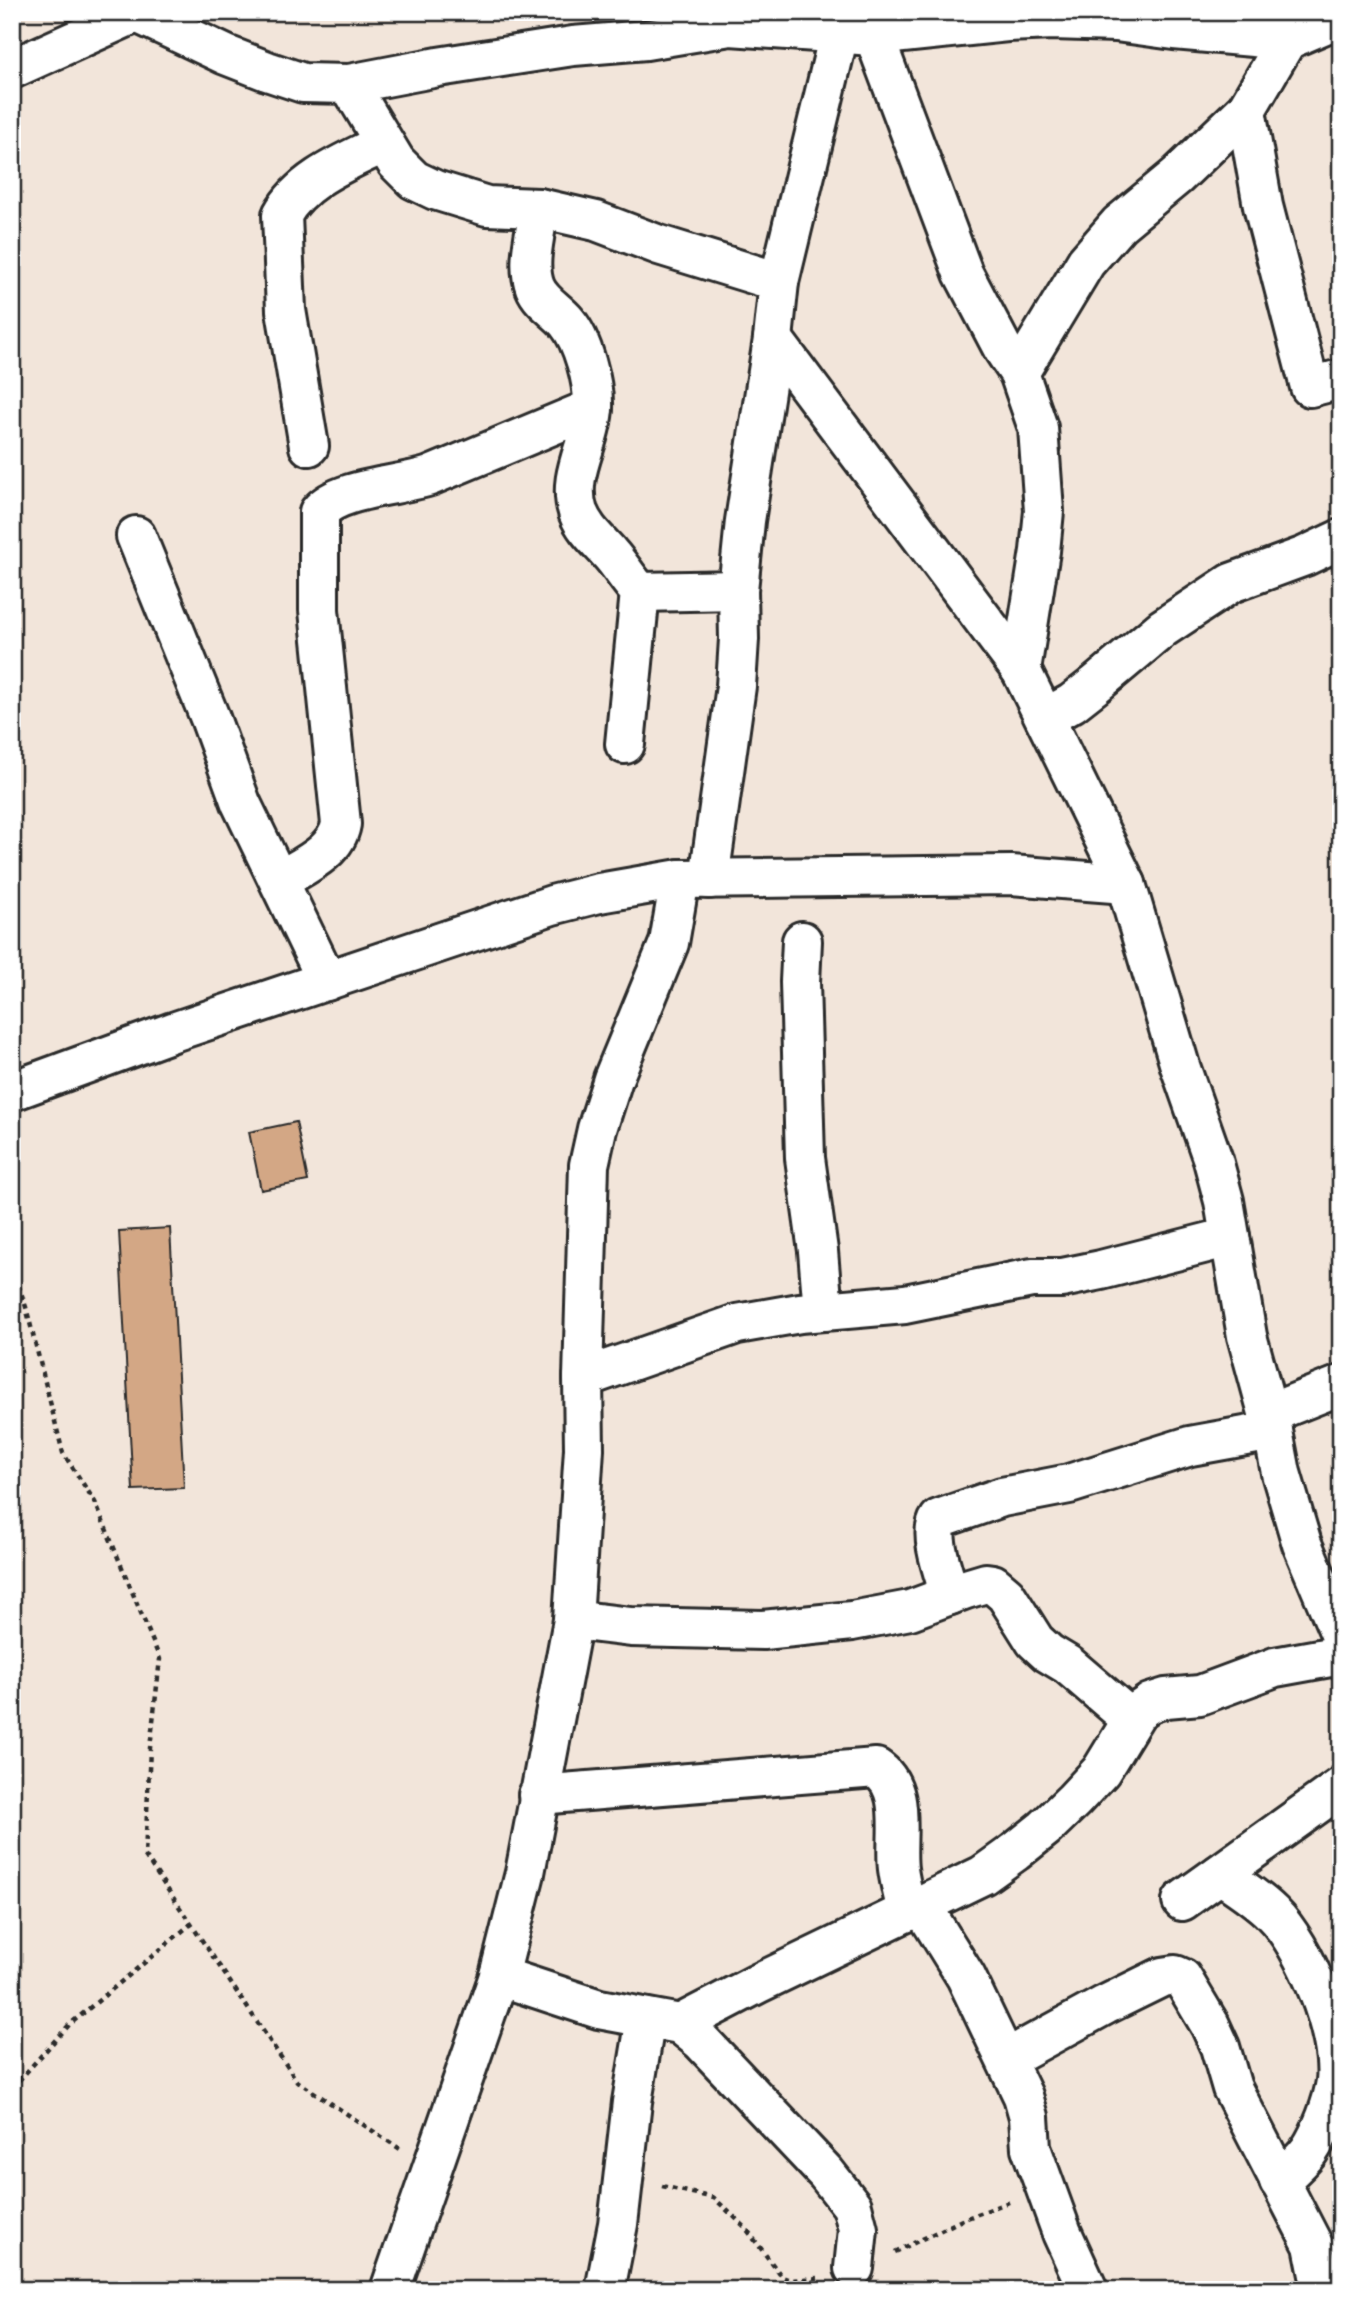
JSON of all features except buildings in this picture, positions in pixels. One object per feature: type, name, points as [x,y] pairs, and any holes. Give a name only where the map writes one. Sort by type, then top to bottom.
[{"type":"street","points":[[12,69],[136,12],[226,55],[267,71],[303,83],[349,84],[479,60],[573,46],[646,40],[730,26],[851,27],[1007,22],[1053,16],[1287,40],[1341,17]]},
{"type":"street","points":[[390,2290],[499,1976],[525,1873],[573,1620],[584,1449],[583,1378],[592,1153],[613,1079],[695,879],[736,687],[738,590],[745,521],[779,282],[851,27]]},
{"type":"street","points":[[851,27],[963,273],[1003,349],[1019,373],[1038,428],[1044,511],[1021,670]]},
{"type":"street","points":[[1019,373],[1086,262],[1119,223],[1177,176],[1246,110],[1287,40]]},
{"type":"street","points":[[349,84],[396,162],[414,180],[435,190],[487,206],[539,208],[596,222],[659,245],[779,282]]},
{"type":"street","points":[[1246,110],[1263,206],[1310,387],[1341,379]]},
{"type":"street","points":[[309,446],[286,310],[282,215],[304,188],[384,143]]},
{"type":"street","points":[[539,208],[532,268],[534,281],[540,296],[576,333],[584,350],[593,408],[575,478],[574,498],[583,523],[590,533],[640,592],[625,744]]},
{"type":"street","points":[[773,339],[1021,670],[1126,884],[1180,1066],[1213,1160],[1224,1201],[1247,1336],[1281,1473],[1302,1544],[1341,1636]]},
{"type":"street","points":[[279,881],[327,850],[339,835],[341,824],[319,610],[319,512],[335,498],[370,489],[407,484],[430,476],[593,408]]},
{"type":"street","points":[[136,536],[241,803],[327,981]]},
{"type":"street","points":[[1045,718],[1072,703],[1163,628],[1231,583],[1305,556],[1341,539]]},
{"type":"street","points":[[640,592],[738,590]]},
{"type":"street","points":[[13,1089],[173,1032],[552,905],[599,893],[695,879],[1011,875],[1126,884]]},
{"type":"street","points":[[803,942],[800,982],[805,1158],[823,1311]]},
{"type":"street","points":[[583,1378],[737,1324],[823,1311],[905,1304],[1032,1278],[1062,1278],[1230,1237]]},
{"type":"street","points":[[950,1595],[934,1536],[935,1524],[939,1519],[1002,1497],[1069,1484],[1270,1422],[1341,1385]]},
{"type":"street","points":[[573,1620],[631,1627],[762,1630],[852,1621],[910,1610],[986,1583],[998,1587],[1006,1595],[1035,1642],[1068,1665],[1131,1719]]},
{"type":"street","points":[[605,2290],[618,2224],[632,2102],[663,2021],[757,1984],[983,1875],[1045,1828],[1101,1771],[1131,1719],[1150,1703],[1166,1698],[1200,1695],[1275,1667],[1341,1655]]},
{"type":"street","points":[[538,1795],[876,1768],[887,1775],[897,1804],[898,1869],[915,1909],[966,1977],[1023,2096],[1029,2117],[1031,2148],[1062,2233],[1088,2290]]},
{"type":"street","points":[[1182,1901],[1341,1787]]},
{"type":"street","points":[[1220,1874],[1240,1886],[1273,1913],[1293,1940],[1318,1991],[1327,2018],[1335,2059],[1336,2081],[1327,2114],[1311,2148],[1279,2181]]},
{"type":"street","points":[[499,1976],[599,2009],[663,2021],[701,2041],[826,2173],[852,2206],[858,2229],[854,2268]]},
{"type":"street","points":[[1006,2059],[1162,1977],[1180,1976],[1210,2025],[1233,2088],[1313,2245],[1322,2290]]},
{"type":"path","points":[[12,1266],[26,1307],[63,1453],[95,1502],[160,1659],[150,1748],[145,1856],[297,2081],[433,2170]]},
{"type":"path","points":[[12,2088],[69,2025],[191,1924]]}]
